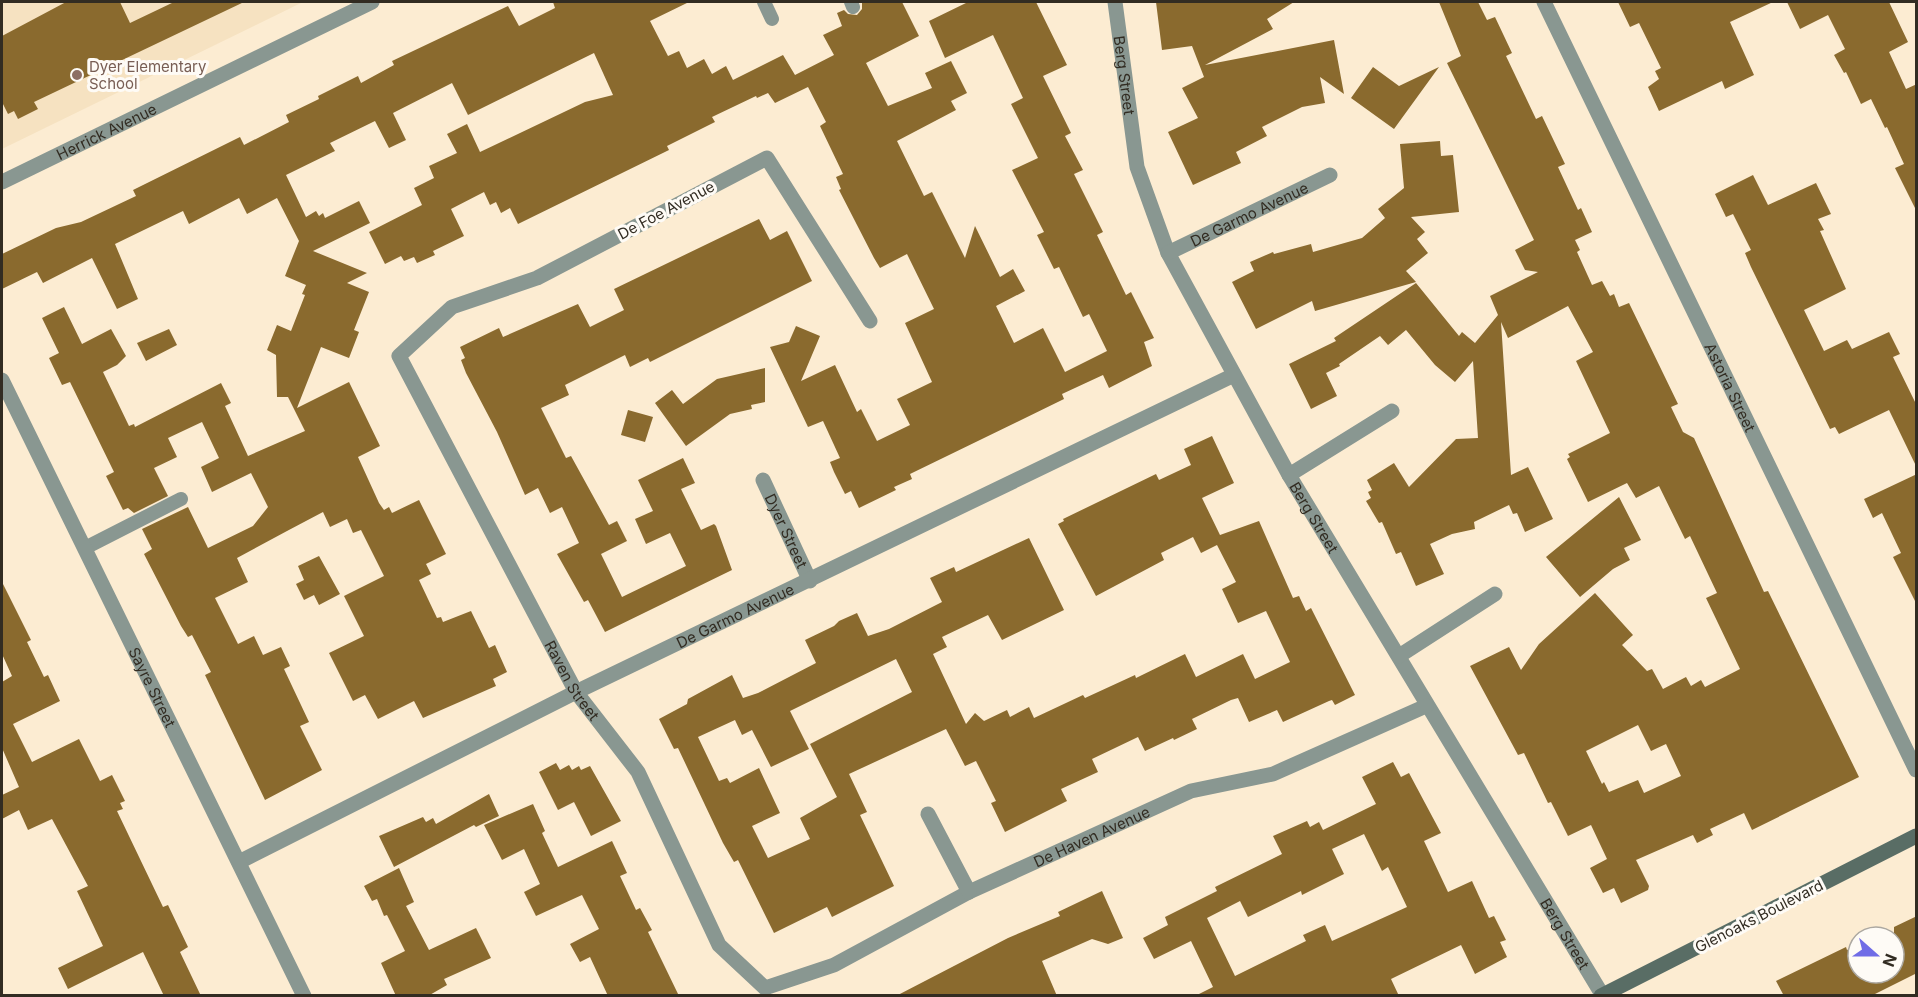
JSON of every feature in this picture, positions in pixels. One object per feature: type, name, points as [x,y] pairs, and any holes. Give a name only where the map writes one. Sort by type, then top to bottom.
[{"type":"main road","name":"Glenoaks Boulevard","points":[[1602,995],[1917,836]]},
{"type":"street","name":"Herrick Avenue","points":[[2,182],[372,2]]},
{"type":"street","name":"Berg Street","points":[[1114,2],[1137,167],[1168,253],[1289,475],[1602,995]]},
{"type":"street","name":"Astoria Street","points":[[1544,2],[1917,770]]},
{"type":"street","name":"De Foe Avenue","points":[[399,356],[452,307],[537,278],[767,158],[870,321]]},
{"type":"street","name":"De Garmo Avenue","points":[[1168,253],[1330,175]]},
{"type":"street","name":"Raven Street","points":[[399,356],[576,692],[638,772],[719,945],[765,988]]},
{"type":"street","name":"De Garmo Avenue","points":[[239,861],[576,692],[1234,375]]},
{"type":"street","name":"Sayre Street","points":[[2,380],[304,996]]},
{"type":"street","points":[[1289,475],[1392,411]]},
{"type":"street","name":"Dyer Street","points":[[763,480],[810,581]]},
{"type":"street","points":[[1399,657],[1495,594]]},
{"type":"street","name":"De Haven Avenue","points":[[765,988],[834,965],[969,892],[1191,791],[1273,774],[1426,706]]},
{"type":"street","points":[[928,814],[969,892]]},
{"type":"lane","points":[[764,2],[772,19]]},
{"type":"lane","points":[[85,548],[181,499]]},
{"type":"shaded area","name":"Dyer Elementary School","points":[[2,2],[303,2],[2,149]]},
{"type":"building","points":[[66,2],[120,2],[130,23],[174,2],[244,2],[34,102],[38,109],[18,119],[14,111],[8,114],[2,102],[2,36]]},
{"type":"building","points":[[553,2],[689,2],[650,21],[668,56],[679,51],[687,68],[704,59],[712,74],[726,66],[733,80],[783,55],[795,75],[834,55],[823,35],[842,26],[837,13],[844,10],[848,14],[857,15],[862,9],[862,2],[902,2],[919,36],[866,63],[888,106],[932,88],[925,73],[951,61],[967,93],[951,101],[956,110],[897,141],[924,196],[932,192],[965,258],[975,226],[1000,277],[1013,269],[1025,291],[996,306],[1014,343],[1043,328],[1065,372],[1107,351],[1089,314],[1083,317],[1059,267],[1054,269],[1037,235],[1044,232],[1012,170],[1038,158],[1011,104],[1023,98],[993,35],[945,58],[929,21],[968,2],[1036,2],[1067,65],[1043,76],[1071,133],[1065,136],[1083,170],[1074,174],[1103,232],[1097,235],[1126,295],[1131,292],[1154,338],[1144,342],[1152,366],[1109,388],[1103,375],[1062,394],[1064,399],[910,474],[912,479],[894,487],[896,490],[859,508],[851,491],[845,494],[834,472],[830,462],[840,458],[823,421],[808,427],[770,347],[789,342],[796,326],[820,336],[801,381],[835,365],[857,412],[861,409],[877,441],[910,425],[897,399],[932,382],[905,323],[934,309],[907,254],[880,268],[874,258],[839,190],[841,189],[836,177],[843,174],[820,126],[826,122],[808,87],[775,103],[768,93],[757,98],[756,96],[712,117],[715,122],[667,146],[669,150],[518,224],[510,208],[501,213],[496,202],[490,205],[484,192],[451,209],[464,236],[433,251],[435,255],[417,263],[414,257],[404,261],[401,256],[385,264],[369,232],[422,205],[414,188],[434,178],[429,166],[457,153],[447,134],[467,124],[480,152],[585,102],[613,95],[594,53],[468,115],[452,83],[393,113],[406,140],[389,148],[375,121],[330,143],[335,151],[286,175],[306,217],[316,211],[319,216],[323,213],[325,218],[359,201],[370,223],[313,251],[367,273],[347,283],[369,292],[354,330],[359,332],[349,358],[321,347],[297,408],[349,382],[380,446],[358,457],[379,503],[384,510],[389,507],[392,513],[419,500],[446,554],[426,564],[431,574],[419,580],[437,618],[441,617],[443,622],[471,611],[489,648],[495,645],[507,672],[493,679],[496,686],[423,718],[414,701],[378,719],[365,695],[353,701],[329,653],[364,636],[344,596],[384,576],[361,530],[353,533],[347,519],[330,527],[323,512],[287,531],[237,558],[248,582],[215,598],[238,644],[254,636],[263,655],[281,647],[290,666],[284,669],[309,722],[300,726],[322,770],[265,800],[205,675],[211,672],[192,635],[188,637],[181,626],[144,554],[152,549],[142,529],[188,507],[208,548],[253,526],[268,507],[251,473],[212,492],[201,467],[219,458],[202,422],[168,438],[177,457],[154,468],[168,496],[134,513],[128,508],[123,510],[106,476],[114,472],[70,382],[62,385],[49,358],[59,353],[42,318],[64,307],[82,344],[111,329],[126,356],[117,365],[103,372],[129,426],[134,424],[135,427],[221,383],[231,403],[225,406],[248,456],[305,431],[288,397],[277,397],[276,355],[267,350],[277,325],[291,331],[305,295],[302,294],[306,285],[285,276],[299,241],[277,198],[247,214],[239,198],[189,224],[183,211],[115,244],[138,299],[117,309],[92,258],[43,283],[37,272],[2,289],[2,254],[56,228],[81,222],[136,196],[133,190],[240,137],[244,145],[289,122],[286,115],[319,99],[318,96],[358,76],[361,83],[394,65],[392,61],[508,6],[519,26],[555,8]]},
{"type":"building","points":[[1156,2],[1294,2],[1267,19],[1273,29],[1205,65],[1334,40],[1344,94],[1320,77],[1325,103],[1302,107],[1262,127],[1267,136],[1236,152],[1241,163],[1193,185],[1168,132],[1198,118],[1182,88],[1204,77],[1192,46],[1162,50]]},
{"type":"building","points":[[1439,2],[1478,2],[1487,20],[1495,17],[1512,53],[1506,56],[1536,119],[1542,116],[1565,164],[1558,167],[1578,210],[1581,208],[1592,232],[1575,240],[1580,250],[1577,252],[1592,285],[1602,281],[1610,296],[1614,294],[1619,307],[1629,303],[1678,404],[1671,407],[1683,432],[1694,438],[1764,592],[1768,591],[1859,777],[1752,830],[1744,813],[1710,829],[1713,835],[1697,843],[1693,835],[1636,860],[1649,886],[1648,890],[1621,903],[1614,888],[1603,893],[1590,868],[1607,859],[1591,825],[1568,836],[1551,802],[1548,803],[1524,753],[1518,755],[1470,666],[1509,647],[1521,670],[1539,644],[1595,593],[1633,635],[1622,645],[1647,671],[1652,669],[1663,689],[1686,677],[1691,686],[1701,680],[1705,687],[1740,669],[1706,598],[1717,593],[1690,536],[1685,539],[1659,486],[1636,498],[1627,483],[1588,502],[1567,459],[1570,457],[1568,454],[1610,433],[1576,361],[1593,352],[1568,306],[1508,338],[1501,322],[1511,475],[1528,467],[1553,519],[1525,532],[1517,513],[1513,514],[1509,505],[1474,522],[1475,529],[1452,534],[1430,544],[1444,574],[1416,586],[1401,552],[1396,554],[1382,522],[1379,523],[1366,501],[1371,498],[1368,492],[1372,490],[1367,480],[1394,463],[1409,487],[1456,439],[1478,438],[1473,361],[1455,382],[1435,365],[1406,330],[1388,345],[1380,336],[1339,364],[1340,366],[1326,373],[1337,396],[1311,409],[1289,364],[1336,341],[1334,338],[1416,283],[1459,336],[1462,332],[1475,343],[1498,315],[1490,296],[1538,272],[1525,270],[1515,250],[1534,240],[1447,63],[1461,56]],"holes":[[[1638,725],[1651,751],[1666,744],[1681,776],[1644,793],[1638,780],[1609,792],[1604,782],[1602,784],[1586,751]]]},
{"type":"building","points":[[1618,2],[1773,2],[1730,22],[1754,75],[1725,89],[1722,81],[1659,111],[1648,87],[1659,79],[1655,71],[1661,68],[1639,23],[1630,27]]},
{"type":"building","points":[[1787,2],[1889,2],[1908,42],[1889,52],[1906,89],[1917,84],[1917,212],[1895,168],[1904,164],[1887,127],[1885,128],[1871,99],[1861,104],[1846,72],[1844,73],[1834,55],[1845,49],[1828,15],[1800,29]]},
{"type":"building","points":[[1373,67],[1399,86],[1439,67],[1394,129],[1351,98]]},
{"type":"building","points":[[1440,141],[1441,156],[1453,155],[1459,212],[1411,217],[1425,232],[1417,239],[1428,253],[1406,271],[1416,282],[1315,311],[1312,301],[1256,329],[1232,282],[1254,271],[1250,262],[1273,252],[1274,254],[1311,244],[1313,252],[1362,238],[1385,218],[1378,209],[1404,188],[1400,144]]},
{"type":"building","points":[[1753,175],[1768,205],[1816,183],[1831,214],[1818,219],[1824,230],[1820,231],[1846,289],[1804,310],[1824,351],[1847,340],[1852,349],[1889,332],[1900,354],[1893,357],[1917,406],[1917,468],[1889,410],[1839,434],[1835,427],[1830,429],[1751,267],[1745,253],[1751,250],[1733,214],[1726,217],[1715,194]]},
{"type":"building","points":[[759,219],[770,240],[787,231],[812,281],[650,362],[648,358],[630,367],[625,355],[565,385],[569,395],[541,408],[566,458],[571,456],[609,525],[617,521],[627,541],[601,554],[622,597],[686,566],[670,533],[646,544],[635,519],[653,511],[638,480],[683,458],[695,483],[681,489],[701,530],[714,524],[716,526],[732,570],[605,632],[588,600],[584,602],[557,554],[579,543],[562,507],[550,513],[538,488],[525,495],[497,432],[466,373],[461,360],[465,358],[460,347],[499,328],[503,337],[578,304],[590,327],[624,310],[614,289]]},
{"type":"building","points":[[169,329],[177,345],[146,361],[137,343]]},
{"type":"building","points":[[765,368],[765,402],[751,405],[752,409],[730,414],[686,446],[655,403],[672,390],[683,404],[717,379]]},
{"type":"building","points":[[628,410],[653,417],[645,442],[621,435]]},
{"type":"building","points":[[1212,436],[1234,483],[1202,498],[1220,535],[1259,521],[1293,598],[1299,596],[1306,611],[1311,608],[1355,695],[1335,705],[1332,700],[1329,701],[1283,722],[1277,710],[1249,722],[1238,698],[1231,700],[1192,719],[1197,729],[1174,740],[1173,738],[1145,751],[1138,737],[1092,759],[1098,772],[1061,789],[1067,801],[1005,832],[991,803],[996,801],[976,761],[965,766],[946,729],[849,774],[867,812],[860,815],[894,886],[832,917],[827,907],[774,933],[738,860],[734,862],[723,843],[678,748],[674,749],[659,719],[687,704],[688,699],[732,675],[743,698],[758,693],[816,663],[805,640],[857,613],[868,636],[889,629],[942,602],[930,578],[954,567],[956,572],[1029,538],[1064,610],[1002,640],[988,615],[942,637],[947,647],[933,654],[966,724],[975,713],[984,721],[1007,710],[1010,717],[1029,707],[1034,718],[1083,695],[1085,698],[1135,675],[1136,678],[1185,654],[1196,677],[1243,654],[1255,679],[1290,662],[1266,611],[1238,623],[1222,589],[1236,582],[1217,545],[1201,553],[1193,537],[1161,553],[1164,560],[1096,596],[1058,524],[1064,521],[1063,519],[1156,474],[1159,480],[1191,465],[1184,449]],"holes":[[[896,659],[912,692],[810,744],[837,797],[800,818],[810,839],[768,858],[752,826],[780,813],[759,768],[730,783],[727,778],[719,781],[698,737],[735,720],[742,735],[752,730],[771,767],[809,749],[790,711]]]},
{"type":"building","points":[[1917,474],[1917,605],[1893,557],[1901,553],[1882,513],[1873,518],[1864,499]]},
{"type":"building","points":[[1619,497],[1641,540],[1624,548],[1630,560],[1613,569],[1580,597],[1546,557]]},
{"type":"building","points":[[319,556],[340,594],[319,605],[314,595],[304,600],[296,584],[304,580],[298,566]]},
{"type":"building","points":[[2,582],[31,640],[27,642],[44,677],[48,675],[60,701],[13,724],[32,762],[79,739],[100,781],[112,775],[125,801],[120,803],[123,809],[117,811],[163,907],[168,905],[188,947],[180,952],[201,996],[164,996],[143,952],[68,989],[58,968],[103,946],[77,891],[88,886],[52,819],[28,830],[19,810],[2,819],[2,795],[19,787],[2,748],[2,682],[12,676],[2,654]]},
{"type":"building","points":[[1393,762],[1401,777],[1409,773],[1441,833],[1424,841],[1448,892],[1472,881],[1489,918],[1494,916],[1506,940],[1500,942],[1507,957],[1475,974],[1461,945],[1391,979],[1399,996],[1195,996],[1213,987],[1191,941],[1154,959],[1143,938],[1168,925],[1165,917],[1217,891],[1215,887],[1282,854],[1273,836],[1307,821],[1310,827],[1319,822],[1323,830],[1376,804],[1362,777]],"holes":[[[1364,834],[1382,871],[1388,867],[1407,907],[1332,941],[1325,925],[1303,935],[1306,941],[1235,976],[1207,918],[1240,901],[1248,917],[1301,891],[1302,895],[1344,874],[1332,849]]]},
{"type":"building","points":[[556,763],[560,770],[569,765],[572,770],[579,766],[581,770],[590,766],[621,821],[591,836],[574,802],[558,810],[539,772]]},
{"type":"building","points":[[489,794],[499,816],[476,827],[474,825],[394,867],[379,836],[423,817],[426,822],[433,818],[436,824]]},
{"type":"building","points":[[533,804],[545,831],[542,833],[558,867],[612,841],[627,873],[620,876],[636,910],[640,908],[652,930],[648,932],[679,996],[608,996],[590,957],[580,962],[570,944],[599,929],[582,895],[536,916],[524,892],[540,884],[524,849],[502,860],[484,825]]},
{"type":"building","points":[[399,868],[414,902],[406,906],[429,950],[476,928],[491,958],[444,979],[447,985],[428,996],[396,996],[381,963],[405,951],[387,915],[384,916],[377,899],[372,901],[364,886]]},
{"type":"building","points":[[1102,891],[1123,938],[1108,944],[1092,939],[1042,961],[1057,996],[896,996],[1008,938],[1060,916],[1058,912]]},
{"type":"building","points":[[1917,916],[1917,973],[1906,978],[1906,925],[1898,925]]},
{"type":"building","points":[[1846,947],[1846,985],[1893,985],[1871,996],[1784,996],[1776,981]]},
{"type":"place","name":"Dyer Elementary School","points":[[77,75]]}]
